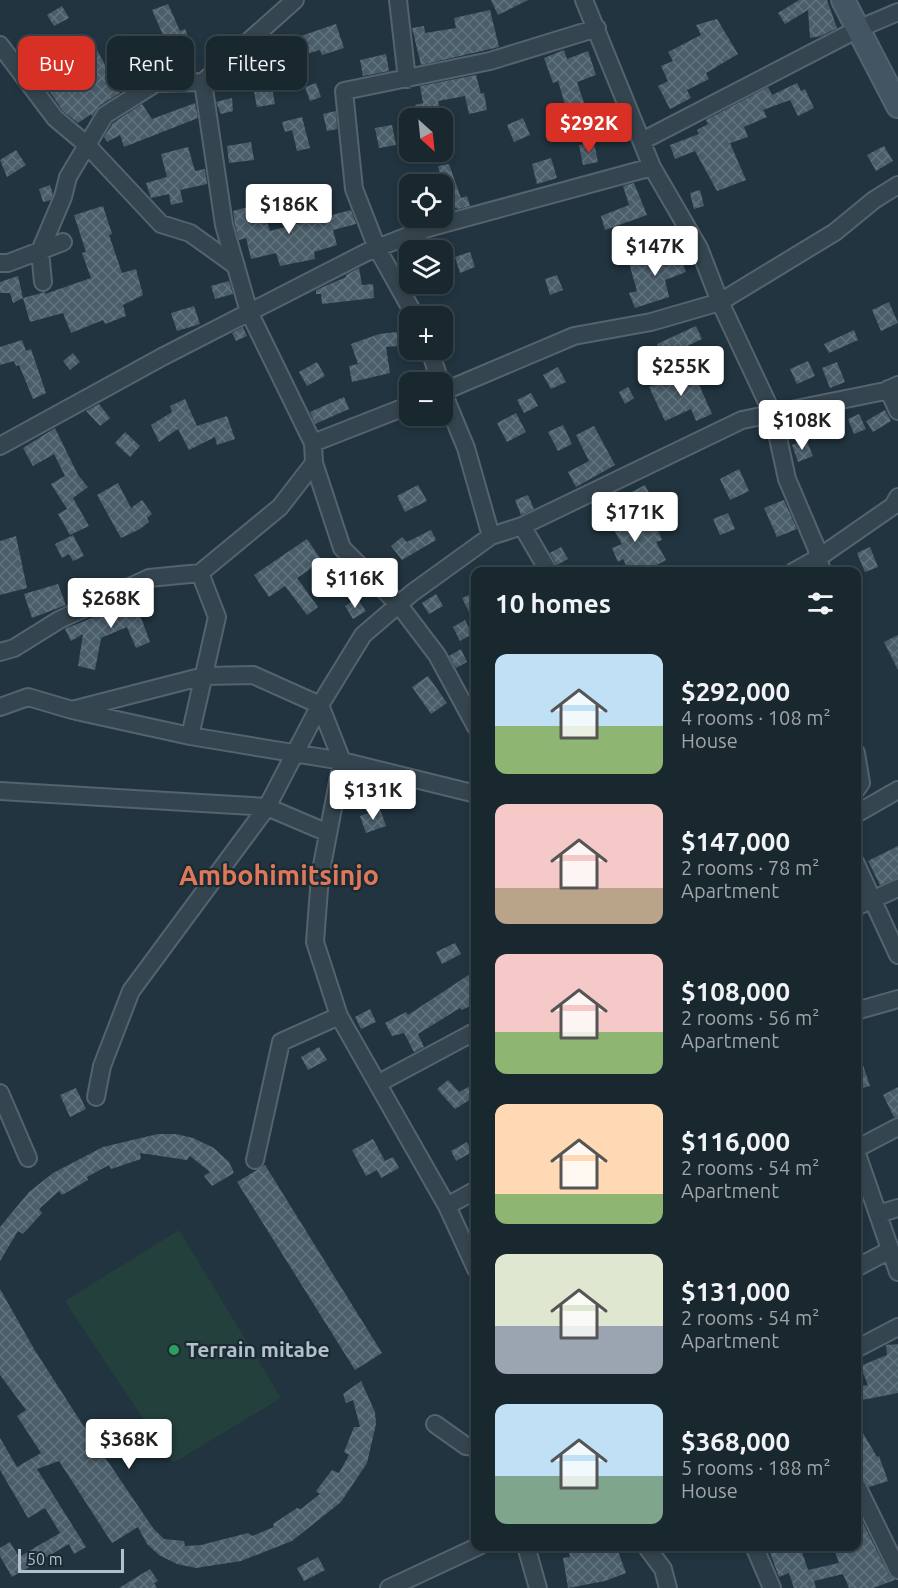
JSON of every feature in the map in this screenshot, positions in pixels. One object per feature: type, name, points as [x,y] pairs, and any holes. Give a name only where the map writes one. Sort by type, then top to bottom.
[{"type":"street","points":[[43,282],[40,251],[63,197],[68,177],[105,115],[156,83],[203,82],[295,0]]},
{"type":"street","points":[[398,0],[407,79]]},
{"type":"street","points":[[584,0],[652,167],[699,248],[720,302],[773,415],[787,479],[820,565],[893,506],[898,497]]},
{"type":"street","points":[[843,0],[898,106]]},
{"type":"street","points":[[642,141],[858,29],[898,12]]},
{"type":"street","points":[[410,306],[377,248],[354,189],[344,91],[490,61],[597,28]]},
{"type":"street","points":[[0,45],[55,118],[87,145],[161,224],[190,233],[236,266]]},
{"type":"street","points":[[203,82],[224,225],[249,312],[313,443],[314,463],[342,548],[399,605],[437,655],[471,718]]},
{"type":"street","points":[[0,446],[162,357],[377,248],[449,222],[652,167]]},
{"type":"street","points":[[453,387],[574,336],[651,322],[720,302],[835,232],[874,200],[898,185]]},
{"type":"street","points":[[0,263],[8,263],[63,242]]},
{"type":"street","points":[[96,1097],[102,1066],[131,991],[267,807],[320,705],[363,635],[491,536],[522,526],[742,420],[893,387],[898,411]]},
{"type":"street","points":[[313,443],[399,409]]},
{"type":"street","points":[[453,417],[465,448],[491,536]]},
{"type":"street","points":[[0,652],[14,648],[60,620],[149,578],[200,573],[280,507],[314,463]]},
{"type":"street","points":[[522,526],[546,567]]},
{"type":"street","points":[[190,736],[217,617],[200,573]]},
{"type":"street","points":[[72,711],[204,676],[253,675],[320,705],[342,761],[320,876],[315,942],[339,1016],[447,1206],[471,1258]]},
{"type":"street","points":[[0,707],[28,697],[72,711],[190,736],[342,761],[471,793]]},
{"type":"street","points":[[861,811],[898,790]]},
{"type":"street","points":[[0,792],[267,807],[328,834]]},
{"type":"street","points":[[861,874],[898,955]]},
{"type":"street","points":[[861,905],[898,888]]},
{"type":"street","points":[[861,1010],[898,999]]},
{"type":"street","points":[[255,1160],[281,1042],[339,1016]]},
{"type":"street","points":[[379,1083],[471,1034]]},
{"type":"street","points":[[0,1093],[28,1158]]},
{"type":"street","points":[[861,1147],[898,1127]]},
{"type":"street","points":[[861,1165],[898,1272]]},
{"type":"street","points":[[447,1206],[471,1193]]},
{"type":"street","points":[[878,1214],[898,1209]]},
{"type":"street","points":[[861,1265],[890,1250]]},
{"type":"street","points":[[861,1346],[898,1327]]},
{"type":"street","points":[[435,1424],[466,1446],[471,1446]]},
{"type":"street","points":[[861,1494],[898,1570]]},
{"type":"street","points":[[389,1588],[471,1550]]},
{"type":"street","points":[[527,1551],[538,1588]]},
{"type":"street","points":[[650,1551],[663,1569],[668,1588]]},
{"type":"street","points":[[755,1551],[772,1588]]},
{"type":"green space","name":"Terrain mitabe","points":[[179,1230],[281,1398],[173,1463],[65,1301]]},
{"type":"building","points":[[491,0],[528,0],[498,15]]},
{"type":"building","points":[[799,0],[827,0],[837,28],[821,36],[810,38],[808,10],[785,24],[778,13]]},
{"type":"building","points":[[168,4],[180,31],[185,29],[188,36],[164,36],[152,10]]},
{"type":"building","points":[[62,6],[69,18],[54,26],[47,15]]},
{"type":"building","points":[[490,10],[499,47],[421,65],[412,28],[424,26],[425,33],[456,28],[454,18]]},
{"type":"building","points":[[717,19],[738,54],[706,73],[709,79],[687,90],[691,98],[670,109],[658,86],[668,81],[661,66],[673,61],[668,52],[701,35],[696,25]]},
{"type":"building","points":[[336,24],[344,48],[322,55],[320,50],[307,54],[307,36],[301,36]]},
{"type":"building","points":[[96,48],[107,69],[107,90],[118,90],[120,93],[99,106],[92,116],[91,114],[78,123],[63,111],[48,90],[95,90]]},
{"type":"building","points":[[564,50],[567,59],[588,51],[596,75],[577,82],[585,106],[567,111],[558,81],[553,83],[544,58]]},
{"type":"building","points":[[386,54],[389,71],[363,76],[360,60]]},
{"type":"building","points":[[476,75],[481,94],[484,93],[487,110],[469,114],[465,96],[438,101],[440,108],[416,108],[415,105],[423,103],[420,86]]},
{"type":"building","points":[[316,83],[321,97],[310,101],[307,86]]},
{"type":"building","points":[[797,83],[801,91],[805,89],[814,108],[798,116],[790,100],[763,110],[767,117],[744,127],[748,137],[730,143],[746,180],[717,191],[695,151],[675,159],[670,145],[699,134],[697,130],[708,124],[706,120],[768,87],[772,95]]},
{"type":"building","points":[[272,90],[275,104],[257,107],[254,92]]},
{"type":"building","points":[[232,98],[233,111],[221,114],[216,102]]},
{"type":"building","points":[[195,103],[198,118],[124,147],[120,135],[107,142],[104,137],[113,123],[142,104],[152,119]]},
{"type":"building","points":[[336,111],[337,129],[327,131],[323,114]]},
{"type":"building","points":[[302,117],[310,148],[297,151],[292,130],[285,132],[282,122]]},
{"type":"building","points":[[523,118],[530,135],[514,142],[507,125]]},
{"type":"building","points":[[392,125],[396,145],[379,148],[375,128]]},
{"type":"building","points":[[251,142],[254,160],[229,163],[227,146]]},
{"type":"building","points":[[594,142],[598,162],[583,165],[579,145]]},
{"type":"building","points":[[884,146],[893,161],[876,171],[867,155]]},
{"type":"building","points":[[188,147],[195,171],[205,169],[207,184],[180,190],[183,202],[171,205],[169,194],[151,198],[146,183],[167,177],[161,154]]},
{"type":"building","points":[[16,150],[26,165],[7,177],[0,160]]},
{"type":"building","points":[[551,158],[557,178],[537,184],[532,164]]},
{"type":"building","points":[[449,164],[453,174],[440,174],[438,166]]},
{"type":"building","points":[[453,175],[461,198],[467,196],[470,206],[458,209],[453,207]]},
{"type":"building","points":[[634,183],[647,215],[605,230],[601,216],[629,205],[623,186]]},
{"type":"building","points":[[50,185],[53,194],[51,200],[43,202],[39,189]]},
{"type":"building","points":[[700,190],[704,206],[694,209],[690,193]]},
{"type":"building","points":[[262,203],[270,231],[320,218],[319,213],[332,210],[332,215],[351,210],[356,224],[333,230],[337,245],[314,252],[315,259],[280,266],[276,253],[251,259],[246,238],[239,240],[235,226],[233,211]]},
{"type":"building","points":[[103,206],[112,234],[109,235],[122,273],[136,269],[143,295],[123,305],[126,316],[105,324],[103,320],[71,333],[63,313],[30,322],[23,298],[45,292],[45,294],[91,278],[82,253],[86,252],[74,215]]},
{"type":"building","points":[[678,249],[686,272],[665,280],[669,297],[635,308],[629,293],[637,291],[629,263],[645,259],[646,261]]},
{"type":"building","points":[[470,252],[475,267],[460,273],[455,257]]},
{"type":"building","points":[[359,268],[362,285],[373,284],[374,298],[322,304],[321,294],[316,294],[316,290],[346,277]]},
{"type":"building","points":[[557,275],[563,290],[550,295],[545,279]]},
{"type":"building","points":[[18,276],[23,298],[13,303],[10,293],[0,293],[0,282]]},
{"type":"building","points":[[229,281],[233,294],[215,299],[211,286]]},
{"type":"building","points":[[889,302],[898,323],[881,331],[872,310]]},
{"type":"building","points":[[194,306],[200,324],[177,331],[171,313]]},
{"type":"building","points":[[696,326],[702,339],[664,357],[657,344]]},
{"type":"building","points":[[243,327],[247,336],[236,341],[232,333]]},
{"type":"building","points":[[854,330],[858,340],[829,353],[824,344]]},
{"type":"building","points":[[397,332],[398,346],[386,347],[390,373],[352,382],[349,366],[358,364],[351,344],[379,334]]},
{"type":"building","points":[[22,340],[26,351],[31,349],[46,393],[33,399],[19,365],[16,366],[14,361],[0,365],[0,347]]},
{"type":"building","points":[[73,353],[80,362],[70,370],[63,361]]},
{"type":"building","points":[[808,361],[815,376],[797,384],[790,369]]},
{"type":"building","points":[[317,362],[325,376],[307,386],[299,372]]},
{"type":"building","points":[[837,362],[845,382],[830,388],[822,368]]},
{"type":"building","points":[[558,367],[566,382],[551,389],[543,375]]},
{"type":"building","points":[[692,369],[712,414],[696,421],[691,409],[665,421],[649,387]]},
{"type":"building","points":[[628,387],[634,398],[625,404],[619,392]]},
{"type":"building","points":[[531,393],[538,406],[524,413],[517,400]]},
{"type":"building","points":[[344,397],[349,409],[315,424],[310,412]]},
{"type":"building","points":[[185,399],[197,426],[227,416],[235,439],[217,445],[215,437],[189,450],[178,429],[159,442],[151,425],[172,412],[170,406]]},
{"type":"building","points":[[99,404],[110,418],[100,426],[86,411]]},
{"type":"building","points":[[885,410],[891,421],[873,432],[866,421]]},
{"type":"building","points":[[516,413],[526,432],[507,442],[497,423]]},
{"type":"building","points":[[859,414],[866,429],[854,434],[848,419]]},
{"type":"building","points":[[563,425],[572,444],[558,451],[548,432]]},
{"type":"building","points":[[594,426],[615,465],[576,487],[568,472],[589,461],[576,435]]},
{"type":"building","points":[[55,428],[78,475],[88,487],[73,498],[89,526],[70,535],[58,514],[67,509],[51,484],[65,476],[54,454],[33,466],[23,448]]},
{"type":"building","points":[[125,432],[140,446],[130,457],[115,443]]},
{"type":"building","points":[[806,439],[813,456],[798,462],[792,445]]},
{"type":"building","points":[[739,469],[749,491],[730,500],[720,479]]},
{"type":"building","points":[[118,483],[131,508],[142,500],[152,514],[147,518],[149,522],[140,529],[121,538],[97,495]]},
{"type":"building","points":[[418,485],[427,501],[405,512],[397,496]]},
{"type":"building","points":[[645,485],[651,496],[633,506],[626,495]]},
{"type":"building","points":[[528,495],[534,509],[521,515],[515,500]]},
{"type":"building","points":[[784,500],[797,529],[777,537],[764,508]]},
{"type":"building","points":[[619,502],[636,534],[656,525],[662,540],[656,542],[666,560],[653,567],[627,567],[623,559],[618,562],[612,548],[622,544],[603,511]]},
{"type":"building","points":[[728,513],[735,529],[720,535],[713,519]]},
{"type":"building","points":[[431,530],[436,540],[402,560],[391,546],[402,537],[407,542]]},
{"type":"building","points":[[73,535],[84,556],[73,561],[69,554],[62,558],[55,544]]},
{"type":"building","points":[[16,536],[27,588],[0,595],[0,541]]},
{"type":"building","points":[[307,539],[322,561],[297,578],[318,607],[307,615],[285,586],[269,597],[254,575]]},
{"type":"building","points":[[561,547],[568,559],[557,565],[550,553]]},
{"type":"building","points":[[870,547],[878,567],[865,572],[857,553]]},
{"type":"building","points":[[58,584],[66,605],[32,618],[24,594]]},
{"type":"building","points":[[436,594],[443,606],[429,614],[422,603]]},
{"type":"building","points":[[471,594],[471,616],[462,598]]},
{"type":"building","points":[[147,595],[154,610],[140,615],[150,642],[136,648],[127,627],[101,638],[95,670],[78,666],[83,634],[71,641],[65,629]]},
{"type":"building","points":[[357,598],[366,611],[353,619],[345,606]]},
{"type":"building","points":[[465,620],[471,635],[460,641],[453,627]]},
{"type":"building","points":[[898,635],[898,670],[884,642]]},
{"type":"building","points":[[461,649],[467,662],[456,668],[449,656]]},
{"type":"building","points":[[428,676],[447,703],[431,714],[412,687]]},
{"type":"building","points":[[380,809],[386,826],[366,833],[360,816]]},
{"type":"building","points":[[898,846],[898,878],[880,885],[868,861]]},
{"type":"building","points":[[455,943],[461,954],[442,964],[436,952]]},
{"type":"building","points":[[470,974],[471,1006],[462,1010],[460,1008],[418,1034],[424,1047],[414,1052],[404,1033],[392,1036],[385,1023],[406,1012],[408,1015]]},
{"type":"building","points":[[370,1009],[376,1022],[361,1029],[355,1017]]},
{"type":"building","points":[[319,1047],[327,1060],[308,1070],[301,1057]]},
{"type":"building","points":[[861,1059],[870,1086],[861,1089]]},
{"type":"building","points":[[448,1080],[459,1092],[471,1086],[471,1099],[455,1109],[437,1089]]},
{"type":"building","points":[[898,1087],[898,1117],[894,1117],[883,1095]]},
{"type":"building","points":[[76,1088],[86,1109],[70,1117],[60,1095]]},
{"type":"building","points":[[158,1134],[176,1134],[193,1138],[214,1148],[229,1162],[234,1173],[212,1186],[204,1176],[210,1172],[190,1156],[187,1160],[140,1153],[141,1159],[111,1169],[109,1165],[62,1195],[59,1191],[39,1209],[42,1213],[23,1234],[18,1231],[0,1261],[0,1227],[29,1192],[53,1173],[103,1147]]},
{"type":"building","points":[[373,1139],[385,1161],[393,1157],[399,1168],[381,1178],[377,1170],[366,1176],[352,1150]]},
{"type":"building","points":[[467,1142],[471,1153],[456,1161],[451,1151]]},
{"type":"building","points":[[265,1165],[382,1353],[355,1370],[237,1182]]},
{"type":"building","points":[[0,1289],[34,1349],[79,1419],[153,1528],[164,1539],[184,1541],[185,1546],[201,1545],[248,1533],[252,1536],[274,1527],[273,1524],[297,1508],[301,1509],[320,1494],[316,1491],[332,1470],[339,1473],[349,1455],[344,1452],[354,1427],[360,1427],[353,1400],[346,1403],[343,1394],[361,1381],[375,1412],[376,1424],[367,1463],[341,1502],[292,1541],[241,1561],[196,1568],[177,1564],[159,1555],[147,1544],[138,1527],[112,1543],[59,1461],[37,1469],[86,1547],[74,1554],[69,1544],[12,1577],[0,1556],[0,1548],[10,1542],[19,1557],[60,1533],[45,1508],[28,1518],[0,1470],[0,1438],[17,1467],[41,1453],[17,1416],[26,1410],[0,1375]]},
{"type":"building","points":[[898,1344],[898,1393],[862,1400],[861,1386],[868,1385],[861,1366],[887,1355],[886,1345]]},
{"type":"building","points":[[861,1430],[877,1457],[879,1456],[888,1481],[869,1487],[862,1476]]},
{"type":"building","points":[[861,1519],[889,1575],[895,1580],[873,1588],[849,1588],[843,1574],[814,1581],[816,1588],[794,1588],[789,1573],[779,1577],[769,1551],[802,1551],[808,1570],[839,1563],[835,1551],[861,1551]]},
{"type":"building","points":[[569,1551],[618,1551],[626,1573],[605,1581],[568,1588],[563,1558],[570,1557]]},
{"type":"building","points":[[318,1557],[325,1570],[304,1581],[297,1568]]},
{"type":"building","points":[[150,1569],[158,1581],[154,1583],[157,1588],[119,1588]]},
{"type":"place","name":"Terrain mitabe","points":[[174,1350]]},
{"type":"district","name":"Ambohimitsinjo","points":[[279,876]]}]
